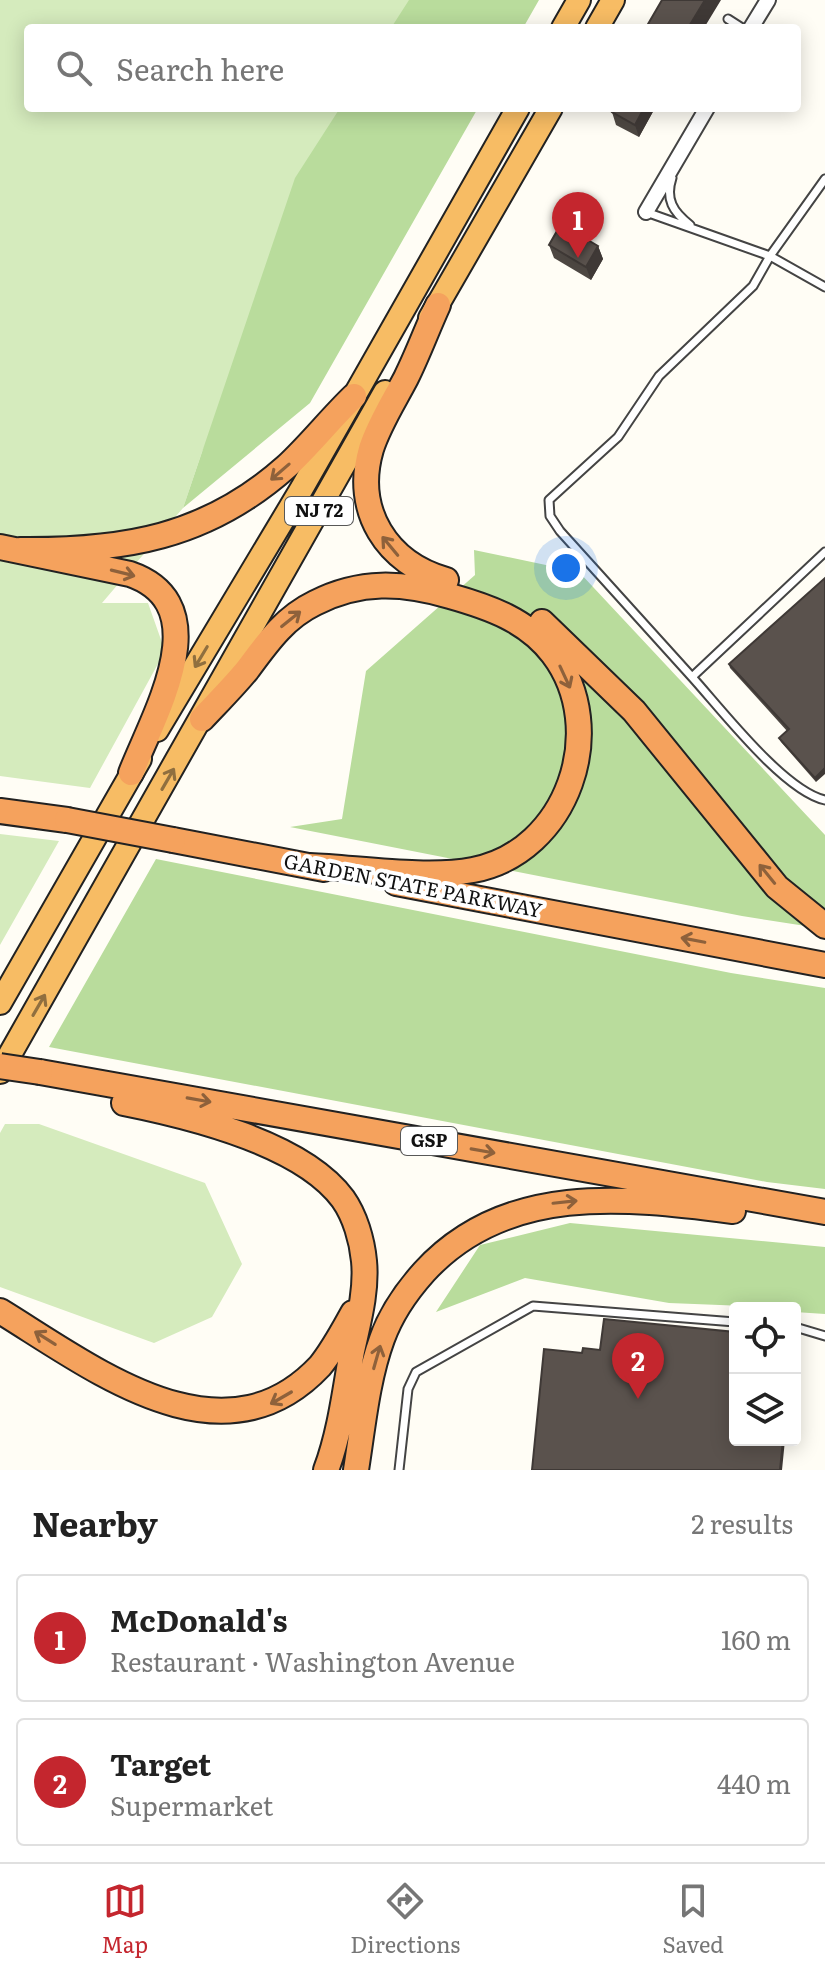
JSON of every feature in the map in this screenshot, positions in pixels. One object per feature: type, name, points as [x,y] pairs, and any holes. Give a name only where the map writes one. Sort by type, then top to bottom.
[{"type":"highway","points":[[565,24],[579,0]]},
{"type":"highway","name":"NJ 72","points":[[0,1003],[516,112]]},
{"type":"highway","name":"NJ 72","points":[[0,1072],[395,374],[549,112]]},
{"type":"highway","points":[[438,305],[371,452],[365,487],[378,532],[392,550],[411,566],[509,600],[543,623],[651,730],[777,887],[825,926]]},
{"type":"highway","points":[[10,548],[125,546],[203,522],[253,493],[278,474],[354,396]]},
{"type":"highway","points":[[10,548],[137,576],[155,588],[170,606],[177,631],[174,658],[131,773]]},
{"type":"highway","points":[[202,719],[284,624],[313,604],[359,587],[404,584],[476,604],[513,620],[552,653],[574,698],[579,748],[564,799],[534,838],[499,862],[461,872],[310,866]]},
{"type":"highway","name":"GARDEN STATE PARKWAY","points":[[0,811],[67,820],[825,965]]},
{"type":"highway","name":"GSP","points":[[0,1066],[822,1211]]},
{"type":"highway","points":[[40,1072],[91,1096],[161,1110],[267,1146],[315,1172],[341,1197],[356,1225],[364,1264],[362,1298],[326,1470]]},
{"type":"highway","points":[[353,1470],[378,1351],[398,1308],[442,1255],[495,1220],[540,1205],[594,1200],[731,1211],[822,1211]]},
{"type":"highway","points":[[0,1311],[142,1398],[181,1414],[210,1417],[262,1408],[295,1389],[322,1364],[362,1298]]},
{"type":"street","points":[[753,24],[768,0]]},
{"type":"street","points":[[646,212],[705,112]]},
{"type":"lane","points":[[728,19],[736,24]]},
{"type":"lane","points":[[685,148],[671,181],[669,199],[678,216],[695,229]]},
{"type":"lane","points":[[825,179],[770,256],[753,286],[659,376],[618,437],[549,500],[550,516],[560,531],[770,764],[815,798],[825,800]]},
{"type":"lane","points":[[646,212],[770,256],[825,287]]},
{"type":"lane","points":[[692,677],[825,552]]},
{"type":"lane","points":[[399,1470],[408,1389],[416,1372],[533,1306],[729,1322]]},
{"type":"lane","points":[[801,1329],[825,1336]]},
{"type":"green space","points":[[0,0],[410,0],[401,24],[24,24],[24,112],[365,112],[202,452],[183,508],[102,603],[148,603],[165,651],[90,788],[0,776]]},
{"type":"green space","points":[[409,0],[539,0],[525,24],[394,24]]},
{"type":"green space","points":[[337,112],[476,112],[310,403],[183,508],[295,178]]},
{"type":"green space","points":[[474,550],[579,572],[825,835],[825,929],[742,916],[290,827],[342,819],[366,671],[475,575]]},
{"type":"green space","points":[[0,834],[59,841],[0,945]]},
{"type":"green space","points":[[156,859],[731,973],[825,988],[825,1189],[767,1182],[49,1047]]},
{"type":"green space","points":[[5,1124],[39,1124],[205,1183],[242,1264],[212,1317],[154,1343],[0,1287],[0,1133]]},
{"type":"green space","points":[[570,1223],[825,1247],[825,1314],[801,1312],[801,1302],[729,1302],[729,1305],[669,1303],[525,1278],[436,1312],[480,1245]]},
{"type":"building","points":[[662,0],[705,0],[690,24],[648,24]]},
{"type":"building","points":[[612,112],[642,112],[635,125]]},
{"type":"building","points":[[561,224],[598,246],[586,267],[549,245]]},
{"type":"building","points":[[825,578],[825,768],[815,778],[779,738],[789,729],[729,664]]},
{"type":"building","points":[[604,1319],[729,1331],[729,1446],[782,1446],[780,1470],[532,1470],[544,1349],[582,1353],[583,1348],[600,1350]]},
{"type":"place","name":"McDonald's","points":[[578,258]]},
{"type":"place","name":"Target","points":[[638,1399]]}]
